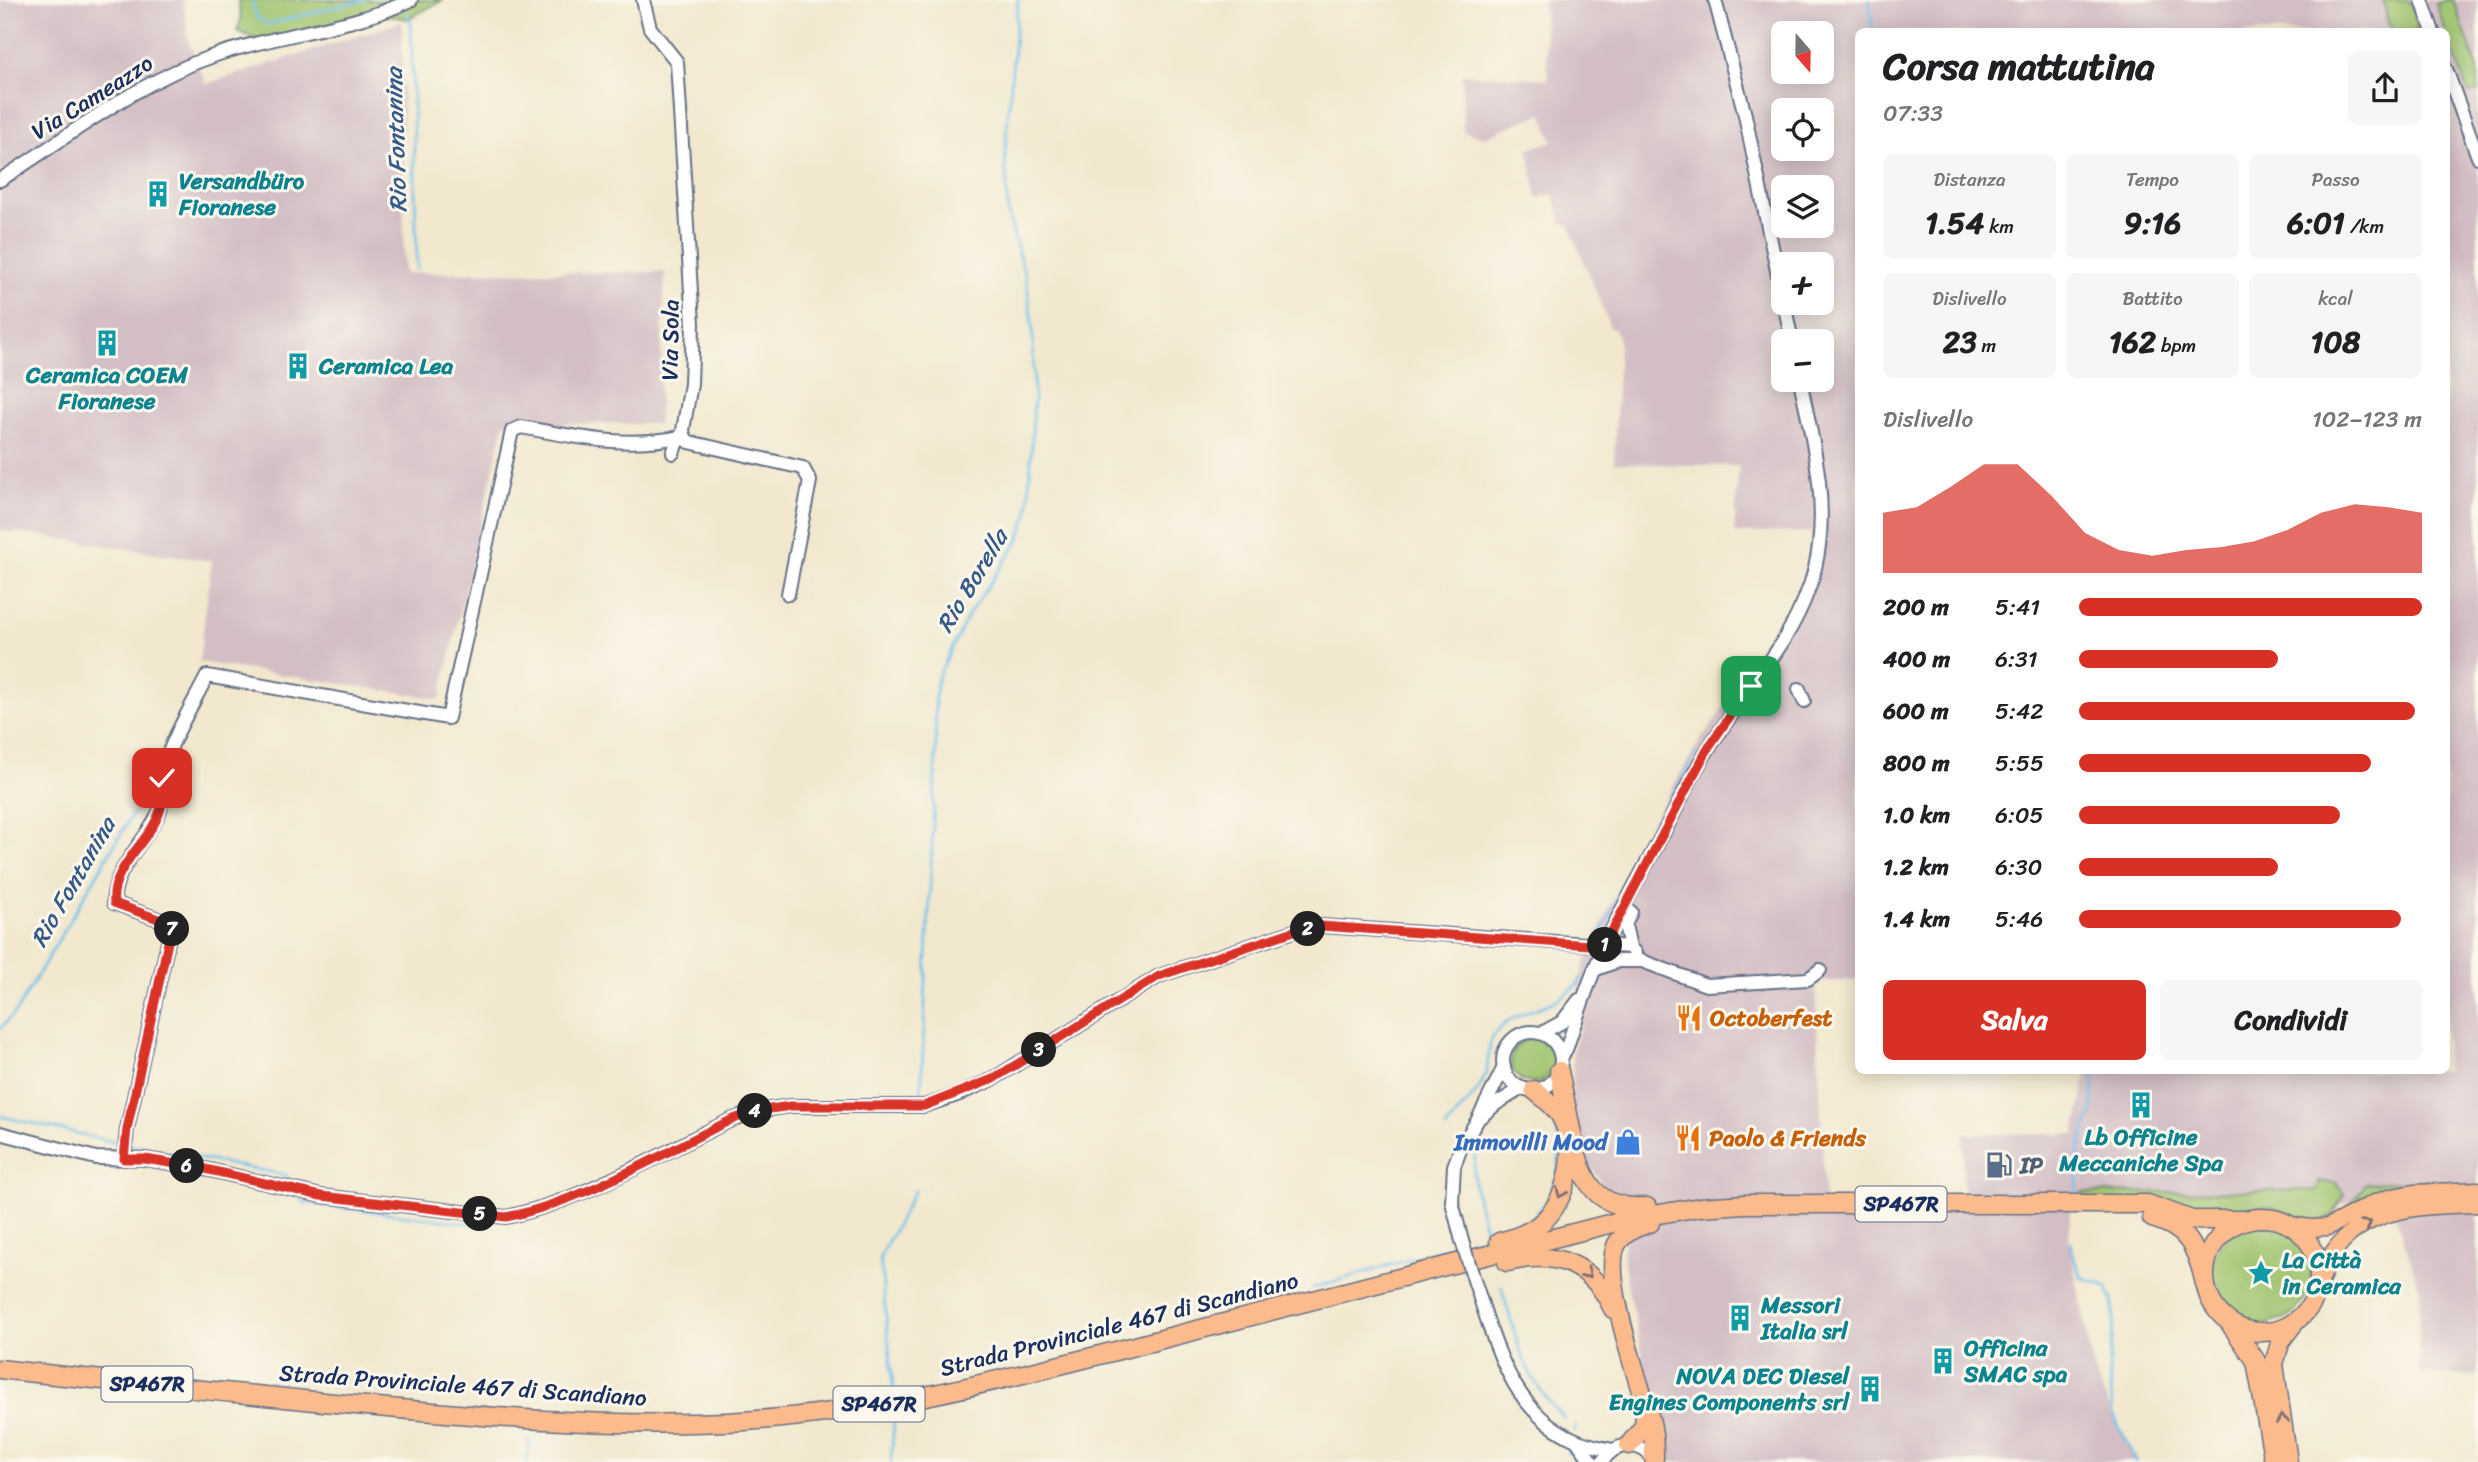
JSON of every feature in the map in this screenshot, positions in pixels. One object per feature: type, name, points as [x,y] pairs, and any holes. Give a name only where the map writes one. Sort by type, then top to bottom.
[{"type":"highway","points":[[1560,1065],[1577,1160],[1584,1177],[1595,1192],[1608,1202],[1627,1208],[1702,1201],[1759,1200],[1772,1208]]},
{"type":"highway","points":[[1355,1290],[1452,1256],[1512,1239],[1540,1224],[1557,1203],[1564,1187],[1569,1157],[1568,1141],[1563,1120],[1556,1108],[1528,1089]]},
{"type":"highway","name":"Strada Provinciale 467 di Scandiano","points":[[0,1369],[498,1417],[611,1424],[729,1422],[805,1415],[930,1395],[1033,1373],[1656,1214],[1699,1207],[2146,1210]]},
{"type":"highway","points":[[1655,1461],[1650,1417],[1623,1331],[1612,1258],[1617,1243],[1630,1230],[1655,1222],[1772,1208]]},
{"type":"highway","name":"SP467R","points":[[2146,1210],[2192,1220],[2246,1220]]},
{"type":"highway","name":"SP467R","points":[[2146,1210],[2171,1223],[2189,1239],[2199,1257],[2205,1283]]},
{"type":"highway","points":[[2274,1462],[2256,1361],[2241,1336],[2210,1299],[2205,1283],[2208,1257],[2217,1240],[2230,1227],[2246,1220],[2264,1218],[2288,1225],[2301,1234],[2312,1247],[2317,1262],[2318,1280],[2314,1297],[2281,1340],[2274,1364],[2288,1462]]},
{"type":"highway","points":[[1355,1290],[1451,1275],[1522,1258],[1561,1259],[1593,1277],[1606,1294],[1623,1331]]},
{"type":"highway","points":[[2227,1320],[2243,1329],[2269,1331],[2285,1327],[2297,1320]]},
{"type":"highway","points":[[1620,1448],[1644,1426],[1645,1405]]},
{"type":"main road","points":[[2288,1225],[2328,1227],[2374,1203],[2392,1197],[2414,1193],[2478,1190]]},
{"type":"main road","points":[[2314,1297],[2331,1257],[2345,1239],[2379,1216],[2402,1210],[2478,1204]]},
{"type":"street","name":"Via Cameazzo","points":[[0,180],[141,88],[183,67],[232,50],[349,21],[411,0]]},
{"type":"street","name":"Via Sola","points":[[643,0],[650,27],[677,62],[693,324],[691,384],[684,436]]},
{"type":"street","points":[[1715,0],[1745,115],[1774,252]]},
{"type":"street","points":[[2421,0],[2432,28]]},
{"type":"street","points":[[2450,80],[2478,157]]},
{"type":"street","points":[[1477,1121],[1496,1104],[1528,1089],[1549,1084],[1560,1065],[1604,946],[1629,897],[1708,748],[1783,638],[1800,607],[1814,570],[1820,536],[1821,505],[1817,462],[1802,392]]},
{"type":"street","points":[[125,1149],[172,924],[114,903],[113,892],[132,853],[160,810],[162,778],[167,757],[207,676],[448,718],[512,430],[521,427],[597,440],[629,442],[669,440],[684,436]]},
{"type":"street","points":[[673,453],[677,442],[684,436]]},
{"type":"street","points":[[684,436],[689,442],[803,468],[808,473],[810,481],[788,594]]},
{"type":"street","points":[[1629,897],[1635,905],[1625,925],[1630,947],[1642,961]]},
{"type":"street","points":[[0,1133],[96,1158],[125,1149],[145,1159],[201,1168],[321,1196],[506,1217],[578,1195],[731,1120],[756,1111],[791,1106],[924,1106],[957,1095],[993,1079],[1159,976],[1294,931],[1321,926],[1630,947]]},
{"type":"street","points":[[1604,946],[1618,961]]},
{"type":"street","points":[[1594,970],[1618,961],[1642,961],[1706,985],[1808,979],[1820,970]]},
{"type":"street","points":[[1586,991],[1562,1022],[1542,1033],[1527,1032],[1513,1039],[1504,1052],[1504,1067],[1462,1145],[1454,1166],[1452,1202],[1500,1357],[1524,1401],[1551,1427],[1577,1441],[1643,1449],[1655,1461]]},
{"type":"street","points":[[1542,1033],[1555,1043],[1560,1065]]},
{"type":"street","points":[[1504,1067],[1512,1082],[1528,1089]]},
{"type":"street","points":[[1577,1441],[1592,1462]]},
{"type":"street","points":[[1602,1462],[1620,1448]]},
{"type":"shaded area","points":[[0,0],[183,0],[188,40],[206,84],[402,22],[404,273],[665,272],[658,424],[504,423],[440,699],[199,662],[212,561],[0,530]]},
{"type":"shaded area","points":[[1543,0],[2478,0],[2478,1376],[2418,1373],[2420,1289],[2391,1203],[2070,1207],[2069,1242],[2094,1371],[2116,1423],[2137,1462],[1665,1462],[1622,1251],[1631,1217],[1604,1188],[1582,1151],[1572,1111],[1573,1051],[1587,1005],[1577,985],[1590,949],[1643,837],[1701,739],[1761,658],[1795,602],[1809,562],[1812,532],[1734,533],[1739,466],[1614,463],[1619,340],[1615,329],[1610,327],[1569,224],[1562,224],[1554,194],[1537,198],[1528,149],[1553,141],[1542,113],[1484,137],[1463,131],[1462,74],[1548,79]]},
{"type":"green space","points":[[238,0],[443,0],[408,19],[374,13],[264,43],[237,31],[241,19]]},
{"type":"green space","points":[[2383,0],[2409,0],[2417,22],[2416,28],[2392,28]]},
{"type":"green space","points":[[2453,0],[2478,68],[2478,92],[2468,93],[2450,43],[2450,28],[2445,28],[2436,4]]},
{"type":"green space","points":[[1533,1039],[1549,1045],[1555,1061],[1549,1077],[1533,1083],[1517,1077],[1511,1061],[1517,1045]]},
{"type":"green space","points":[[2436,1181],[2435,1184],[2386,1191],[2351,1205],[2366,1183]]},
{"type":"green space","points":[[2319,1182],[2335,1182],[2344,1194],[2332,1217],[2316,1221],[2270,1207],[2211,1215],[2082,1200],[2081,1193],[2318,1190]]},
{"type":"green space","points":[[2261,1224],[2280,1228],[2297,1238],[2307,1255],[2311,1274],[2307,1293],[2297,1310],[2280,1320],[2261,1324],[2242,1320],[2225,1310],[2215,1293],[2211,1274],[2215,1255],[2225,1238],[2242,1228]]},
{"type":"waterway","name":"Rio Fontanina","points":[[252,0],[257,18],[268,24],[364,0]]},
{"type":"waterway","name":"Rio Borella","points":[[921,1096],[936,752],[935,698],[938,677],[969,614],[1018,542],[1028,514],[1034,399],[1033,331],[1027,283],[1008,214],[1005,152],[1018,0]]},
{"type":"waterway","points":[[1869,0],[1872,28]]},
{"type":"waterway","name":"Rio Fontanina","points":[[406,12],[411,21],[417,269]]},
{"type":"waterway","name":"Rio Fontanina","points":[[194,687],[202,671]]},
{"type":"waterway","points":[[1597,940],[1695,754]]},
{"type":"waterway","name":"Rio Fontanina","points":[[0,1029],[18,1009],[143,796],[160,759]]},
{"type":"waterway","points":[[1446,1129],[1482,1084],[1491,1041],[1498,1030],[1518,1016],[1561,998],[1581,979]]},
{"type":"waterway","points":[[2074,1198],[2078,1181],[2077,1161],[2092,1112],[2095,1074]]},
{"type":"waterway","name":"Rio Fontanina","points":[[0,1116],[123,1144]]},
{"type":"waterway","points":[[1467,1242],[1517,1227],[1544,1205],[1551,1193],[1558,1167],[1556,1127]]},
{"type":"waterway","name":"Rio Fontanina","points":[[129,1145],[286,1175],[290,1182]]},
{"type":"waterway","points":[[1478,1145],[1474,1180],[1487,1237]]},
{"type":"waterway","name":"Rio Borella","points":[[894,1395],[880,1257],[915,1190]]},
{"type":"waterway","name":"Rio Fontanina","points":[[302,1200],[305,1203],[490,1226]]},
{"type":"waterway","points":[[2071,1242],[2071,1250],[2081,1277],[2106,1286],[2112,1300],[2114,1319],[2109,1369],[2113,1414],[2136,1462]]},
{"type":"waterway","points":[[1313,1288],[1457,1245]]},
{"type":"waterway","points":[[1501,1286],[1517,1341],[1530,1373],[1550,1403],[1564,1418]]},
{"type":"waterway","name":"Rio Borella","points":[[891,1462],[895,1408]]},
{"type":"waterway","name":"Rio Fontanina","points":[[527,1462],[530,1440]]},
{"type":"waterway","points":[[1567,1451],[1579,1462]]},
{"type":"place","name":"Versandbüro Fioranese","points":[[158,194]]},
{"type":"place","name":"Ceramica COEM Fioranese","points":[[107,343]]},
{"type":"place","name":"Ceramica Lea","points":[[298,366]]},
{"type":"place","name":"Octoberfest","points":[[1689,1018]]},
{"type":"place","name":"Lb Officine Meccaniche Spa","points":[[2141,1105]]},
{"type":"place","name":"Paolo & Friends","points":[[1688,1138]]},
{"type":"place","name":"Immovilli Mood","points":[[1628,1142]]},
{"type":"place","name":"IP","points":[[1999,1165]]},
{"type":"place","name":"La Città in Ceramica","points":[[2261,1273]]},
{"type":"place","name":"Messori Italia srl","points":[[1740,1318]]},
{"type":"place","name":"Officina SMAC spa","points":[[1943,1361]]},
{"type":"place","name":"NOVA DEC Diesel Engines Components srl","points":[[1870,1389]]},
{"type":"route","points":[[162,778],[162,804],[156,820],[132,853],[113,892],[114,903],[172,924],[127,1129],[124,1159],[145,1159],[201,1168],[321,1196],[506,1217],[578,1195],[731,1120],[756,1111],[791,1106],[924,1106],[957,1095],[993,1079],[1159,976],[1294,931],[1321,926],[1604,946],[1708,748],[1751,686]]}]
